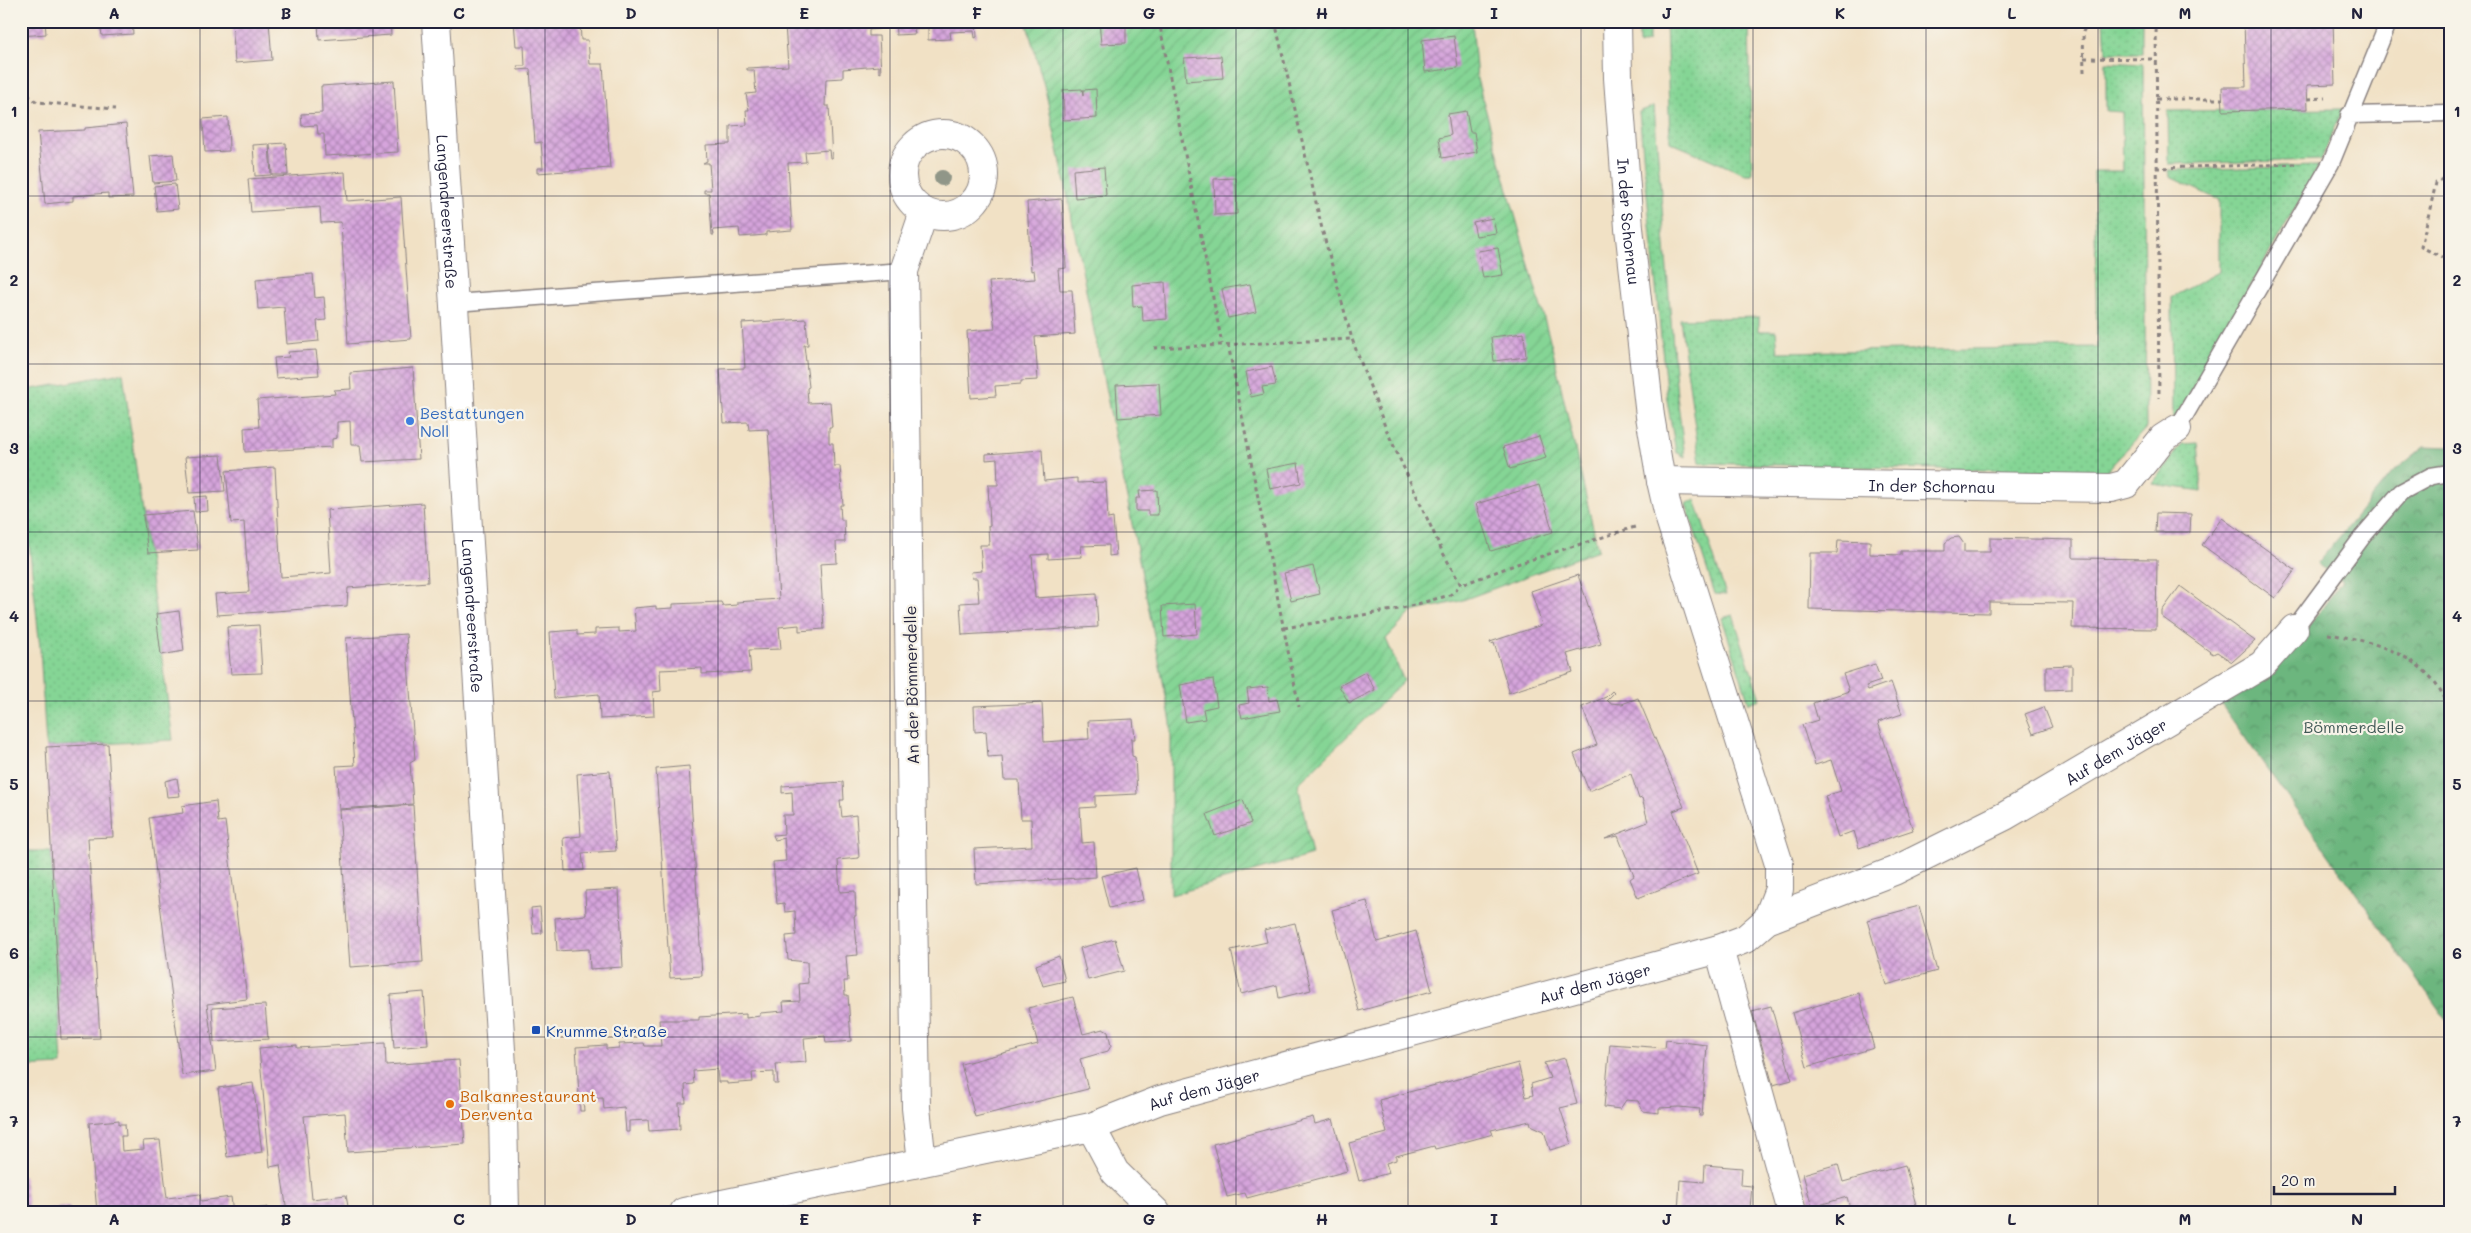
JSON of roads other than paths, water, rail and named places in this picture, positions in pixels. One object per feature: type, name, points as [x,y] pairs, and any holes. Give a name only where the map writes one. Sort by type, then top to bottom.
[{"type":"street","name":"Langendreerstraße","points":[[436,21],[502,1066],[505,1212]]},
{"type":"street","name":"In der Schornau","points":[[1617,21],[1618,78],[1629,228],[1650,416],[1669,516],[1779,864],[1779,889],[1767,920]]},
{"type":"street","name":"An der Bömmerdelle","points":[[922,1162],[916,1108],[904,271],[924,212]]},
{"type":"street","name":"In der Schornau","points":[[1662,481],[2111,488],[2126,484],[2170,433]]},
{"type":"street","name":"Auf dem Jäger","points":[[684,1212],[1091,1127],[1160,1100],[1719,949],[1745,939],[1767,920],[1894,871],[2005,816],[2262,665],[2294,629]]},
{"type":"street","points":[[1719,949],[1792,1212]]},
{"type":"street","points":[[1091,1127],[1115,1172],[1156,1212]]},
{"type":"lane","points":[[2170,433],[2331,163],[2348,116],[2389,21]]},
{"type":"lane","points":[[2348,116],[2450,113]]},
{"type":"lane","points":[[454,303],[904,271]]},
{"type":"lane","name":"Auf dem Jäger","points":[[2294,629],[2363,536],[2401,492],[2431,476],[2450,473]]},
{"type":"place","name":"Bestattungen Noll","points":[[410,421]]},
{"type":"place","name":"Krumme Straße","points":[[536,1030]]},
{"type":"place","name":"Balkanrestaurant Derventa","points":[[450,1104]]},
{"type":"park label","name":"Bömmerdelle","points":[[2354,726]]}]
